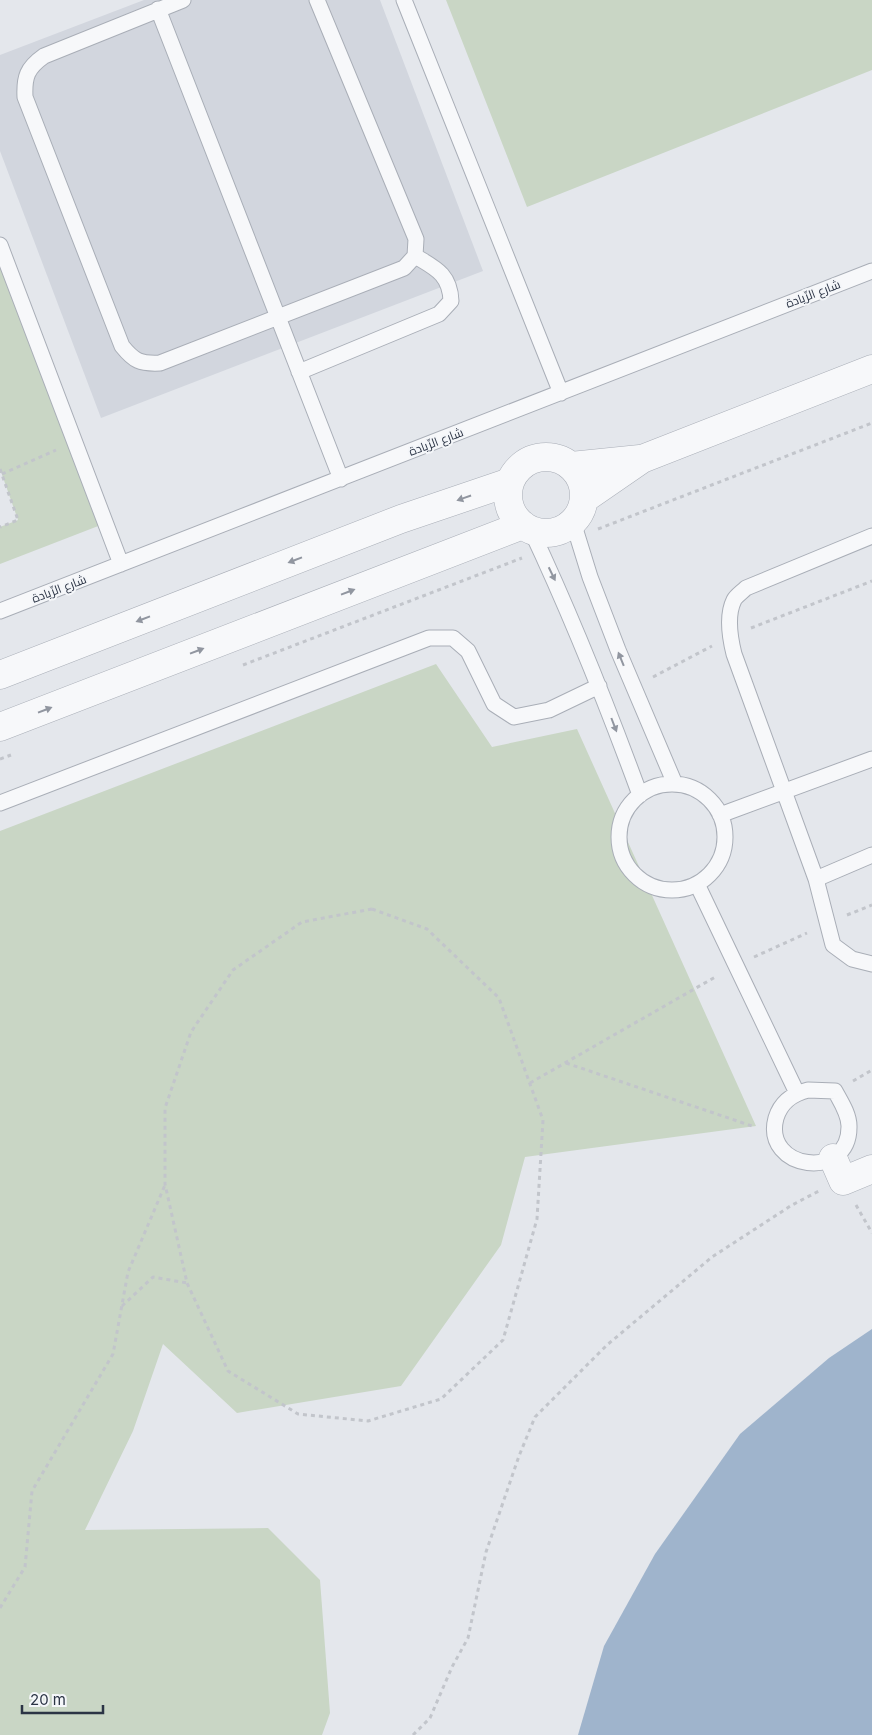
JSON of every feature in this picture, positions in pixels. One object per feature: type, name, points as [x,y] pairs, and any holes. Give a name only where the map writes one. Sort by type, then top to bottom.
[{"type":"street","points":[[571,466],[642,459],[872,369]]},
{"type":"street","points":[[532,535],[514,517],[509,506],[508,494],[510,482],[516,471],[525,463],[536,458],[548,457],[560,460],[571,466],[578,476],[583,487],[578,519]]},
{"type":"street","points":[[0,727],[532,535],[553,533],[564,529],[578,519],[642,459]]},
{"type":"street","points":[[0,675],[401,519],[510,482]]},
{"type":"street","points":[[838,1169],[872,1169]]},
{"type":"lane","points":[[183,0],[44,56],[34,63],[27,74],[24,84],[25,97],[122,346],[137,361],[147,364],[160,363],[404,268],[415,256],[416,240],[318,0]]},
{"type":"lane","points":[[404,0],[561,393]]},
{"type":"lane","points":[[158,9],[341,479]]},
{"type":"lane","points":[[0,245],[121,564]]},
{"type":"lane","points":[[299,372],[439,314],[451,300],[451,289],[441,271],[415,256]]},
{"type":"lane","name":"شارع الرِّيادة","points":[[0,612],[872,271]]},
{"type":"lane","points":[[578,519],[590,577],[618,650],[676,784]]},
{"type":"lane","points":[[532,535],[560,590],[640,795]]},
{"type":"lane","points":[[872,536],[746,588],[734,600],[730,618],[730,637],[734,654],[816,878],[833,945],[852,959],[872,964]]},
{"type":"lane","points":[[0,802],[429,638],[452,638],[468,651],[494,704],[514,717],[549,710],[599,686]]},
{"type":"lane","points":[[720,815],[872,759]]},
{"type":"lane","points":[[676,784],[702,793],[712,803],[720,815],[725,830],[725,847],[720,862],[710,875],[697,884],[681,890],[663,890],[646,884],[633,873],[624,858],[620,832],[621,824],[628,808],[640,795],[651,788],[676,784]]},
{"type":"lane","points":[[816,878],[872,855]]},
{"type":"lane","points":[[697,884],[797,1093]]},
{"type":"lane","points":[[808,1090],[835,1091],[847,1114],[850,1126],[848,1138],[842,1149],[838,1169],[816,1163],[798,1161],[788,1155],[774,1134],[779,1110],[786,1100],[797,1093],[808,1090]]},
{"type":"path","points":[[578,519],[872,423]]},
{"type":"path","points":[[2,474],[76,442]]},
{"type":"path","points":[[0,469],[18,520],[0,527]]},
{"type":"path","points":[[242,666],[532,535]]},
{"type":"path","points":[[0,759],[19,752]]},
{"type":"path","points":[[530,1083],[735,965],[872,905]]},
{"type":"path","points":[[372,909],[426,929],[500,998],[530,1083],[543,1120],[536,1219],[508,1321],[502,1340],[441,1399],[368,1421],[298,1414],[228,1370],[187,1282],[165,1184],[165,1108],[191,1032],[233,970],[302,922],[372,909]]},
{"type":"path","points":[[566,1063],[774,1134]]},
{"type":"path","points":[[412,1735],[430,1718],[452,1667],[468,1638],[489,1542],[535,1416],[607,1345],[712,1257],[792,1205],[838,1169],[872,1233]]},
{"type":"path","points":[[0,1608],[25,1567],[32,1490],[113,1354],[128,1272],[165,1184]]},
{"type":"path","points":[[122,1306],[153,1277],[187,1282]]},
{"type":"shaded area","points":[[144,0],[380,0],[483,271],[101,418],[0,151],[0,55]]},
{"type":"green space","points":[[446,0],[872,0],[872,70],[527,207]]},
{"type":"green space","points":[[0,245],[106,523],[0,564],[0,527],[18,520],[0,469]]},
{"type":"green space","points":[[436,664],[492,747],[577,729],[756,1126],[525,1157],[501,1245],[401,1386],[237,1413],[163,1344],[133,1431],[85,1530],[268,1528],[320,1580],[330,1713],[322,1735],[0,1735],[0,831]]},
{"type":"water","points":[[872,1329],[872,1735],[578,1735],[604,1646],[655,1554],[740,1434],[829,1358]]}]
